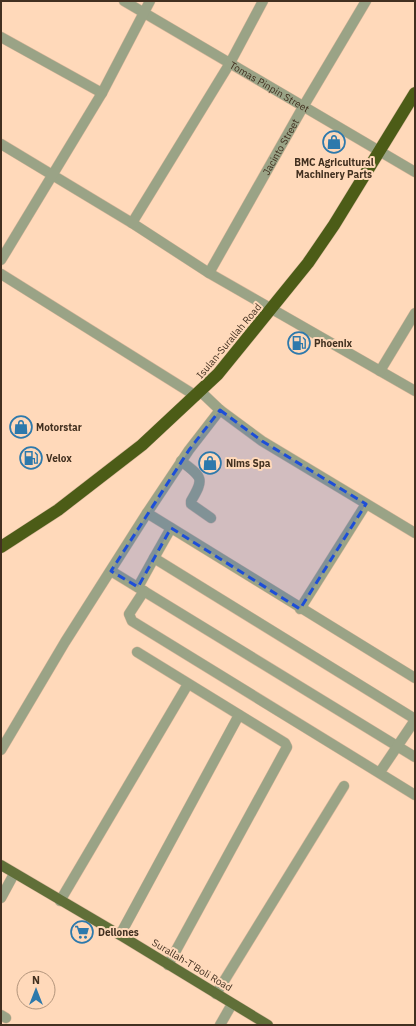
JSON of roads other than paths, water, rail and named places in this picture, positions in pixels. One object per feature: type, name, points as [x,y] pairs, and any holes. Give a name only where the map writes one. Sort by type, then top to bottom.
[{"type":"highway","name":"Isulan-Surallah Road","points":[[1,547],[58,510],[142,445],[199,394],[218,374],[308,263],[334,224],[415,93]]},
{"type":"main road","name":"Surallah-T'Boli Road","points":[[1,865],[268,1025]]},
{"type":"street","name":"Tomas Pinpin Street","points":[[124,1],[415,172]]},
{"type":"street","points":[[1,260],[54,175],[102,93],[150,1]]},
{"type":"street","points":[[132,223],[230,63],[263,1]]},
{"type":"street","name":"Jacinto Street","points":[[209,273],[303,107],[366,1]]},
{"type":"street","points":[[1,37],[102,93]]},
{"type":"street","points":[[1,144],[132,223],[209,273],[415,391]]},
{"type":"street","points":[[1,274],[199,394],[262,441],[415,533]]},
{"type":"street","points":[[380,371],[415,313]]},
{"type":"street","points":[[1,750],[65,642],[181,461],[220,410]]},
{"type":"street","points":[[181,461],[198,474],[200,478],[200,484],[191,501],[192,504],[211,518]]},
{"type":"street","points":[[300,609],[366,504]]},
{"type":"street","points":[[148,514],[300,609],[415,678]]},
{"type":"street","points":[[171,528],[154,558],[129,614],[132,621],[380,772],[415,795]]},
{"type":"street","points":[[154,558],[415,720],[399,746],[380,772]]},
{"type":"street","points":[[111,571],[415,757]]},
{"type":"street","points":[[137,652],[285,743],[288,749],[168,965]]},
{"type":"street","points":[[60,901],[188,684]]},
{"type":"street","points":[[120,935],[239,715]]},
{"type":"street","points":[[216,994],[344,786]]},
{"type":"street","points":[[1,898],[14,874]]},
{"type":"street","points":[[220,1025],[232,1004]]},
{"type":"place","name":"BMC Agricultural Machinery Parts","points":[[334,142]]},
{"type":"place","name":"Phoenix","points":[[299,343]]},
{"type":"place","name":"Motorstar","points":[[21,427]]},
{"type":"place","name":"Velox","points":[[31,458]]},
{"type":"place","name":"Nims Spa","points":[[210,463]]},
{"type":"place","name":"Dellones","points":[[82,932]]}]
